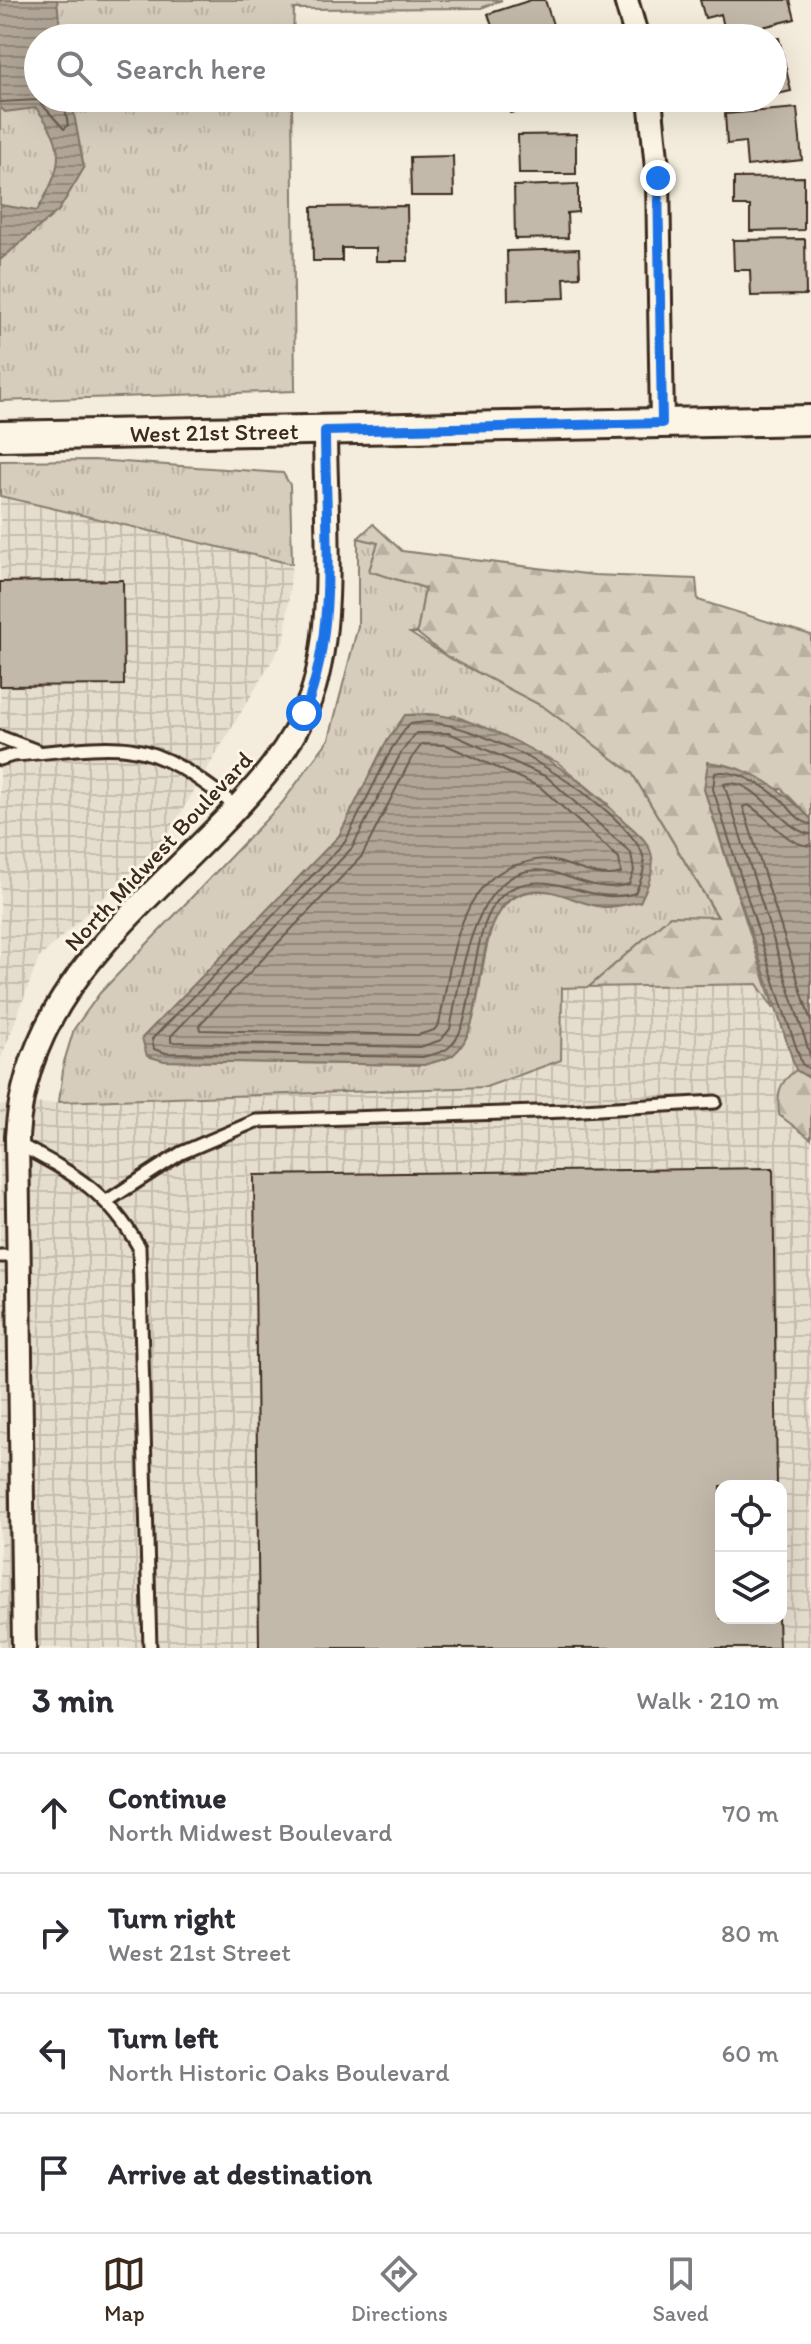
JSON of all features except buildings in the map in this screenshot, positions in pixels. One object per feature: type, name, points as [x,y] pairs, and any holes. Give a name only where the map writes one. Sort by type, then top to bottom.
[{"type":"street","points":[[626,0],[633,24]]},
{"type":"street","points":[[651,112],[658,178],[662,423]]},
{"type":"street","name":"West 21st Street","points":[[0,436],[811,420]]},
{"type":"street","name":"North Midwest Boulevard","points":[[24,1648],[10,1256],[19,1114],[31,1061],[64,992],[102,946],[237,807],[282,755],[316,678],[325,616],[325,431]]},
{"type":"lane","points":[[0,737],[42,753]]},
{"type":"lane","points":[[0,759],[42,753],[129,748],[155,755],[194,776],[237,807]]},
{"type":"lane","points":[[107,1201],[181,1153],[256,1121],[566,1111],[715,1102]]},
{"type":"lane","points":[[17,1144],[74,1174],[107,1201],[139,1247],[150,1648]]},
{"type":"shaded area","points":[[0,496],[292,564],[285,639],[164,841],[39,958],[0,1061]]},
{"type":"shaded area","points":[[757,984],[774,1009],[796,1070],[811,1079],[811,1648],[0,1648],[0,1105],[486,1087],[562,988]]},
{"type":"green space","points":[[0,0],[502,0],[481,8],[294,9],[293,24],[24,24],[24,112],[292,112],[295,391],[0,401]]},
{"type":"green space","points":[[94,460],[283,473],[290,485],[292,564],[0,496],[0,461]]},
{"type":"green space","points":[[373,524],[402,551],[594,575],[696,579],[698,600],[811,635],[811,819],[782,789],[704,789],[774,1009],[757,984],[589,987],[670,916],[718,917],[632,773],[544,707],[446,656],[417,633],[425,588],[369,571],[378,543],[358,538]]},
{"type":"green space","points":[[358,538],[378,543],[369,571],[425,588],[417,633],[410,633],[446,656],[544,707],[632,773],[718,918],[670,916],[589,987],[562,988],[561,1060],[486,1087],[59,1102],[64,1062],[74,1029],[100,993],[282,803],[329,739],[358,626]],"holes":[[[454,715],[557,762],[608,804],[563,894],[530,892],[508,903],[494,923],[467,1036],[453,1055],[424,1065],[164,1061],[142,1038],[339,836],[385,744]]]},
{"type":"green space","points":[[796,1070],[811,1079],[811,1139],[779,1115],[780,1090]]},
{"type":"water","points":[[0,0],[57,0],[60,24],[24,24],[24,110],[5,112],[0,107]]},
{"type":"water","points":[[39,112],[74,112],[84,168],[59,210],[0,260],[0,205],[37,211],[56,170],[57,147]]},
{"type":"water","points":[[428,714],[454,718],[508,737],[560,768],[606,803],[640,835],[651,851],[651,873],[640,902],[603,907],[552,892],[532,891],[520,894],[504,905],[493,923],[486,946],[472,1020],[465,1040],[453,1055],[443,1060],[424,1065],[164,1061],[147,1056],[142,1038],[339,836],[385,744],[405,715]]},
{"type":"water","points":[[708,762],[738,769],[765,781],[811,819],[811,1079],[796,1070],[704,789]]},
{"type":"route","points":[[304,713],[316,678],[324,631],[325,431],[662,423],[658,178]]}]
